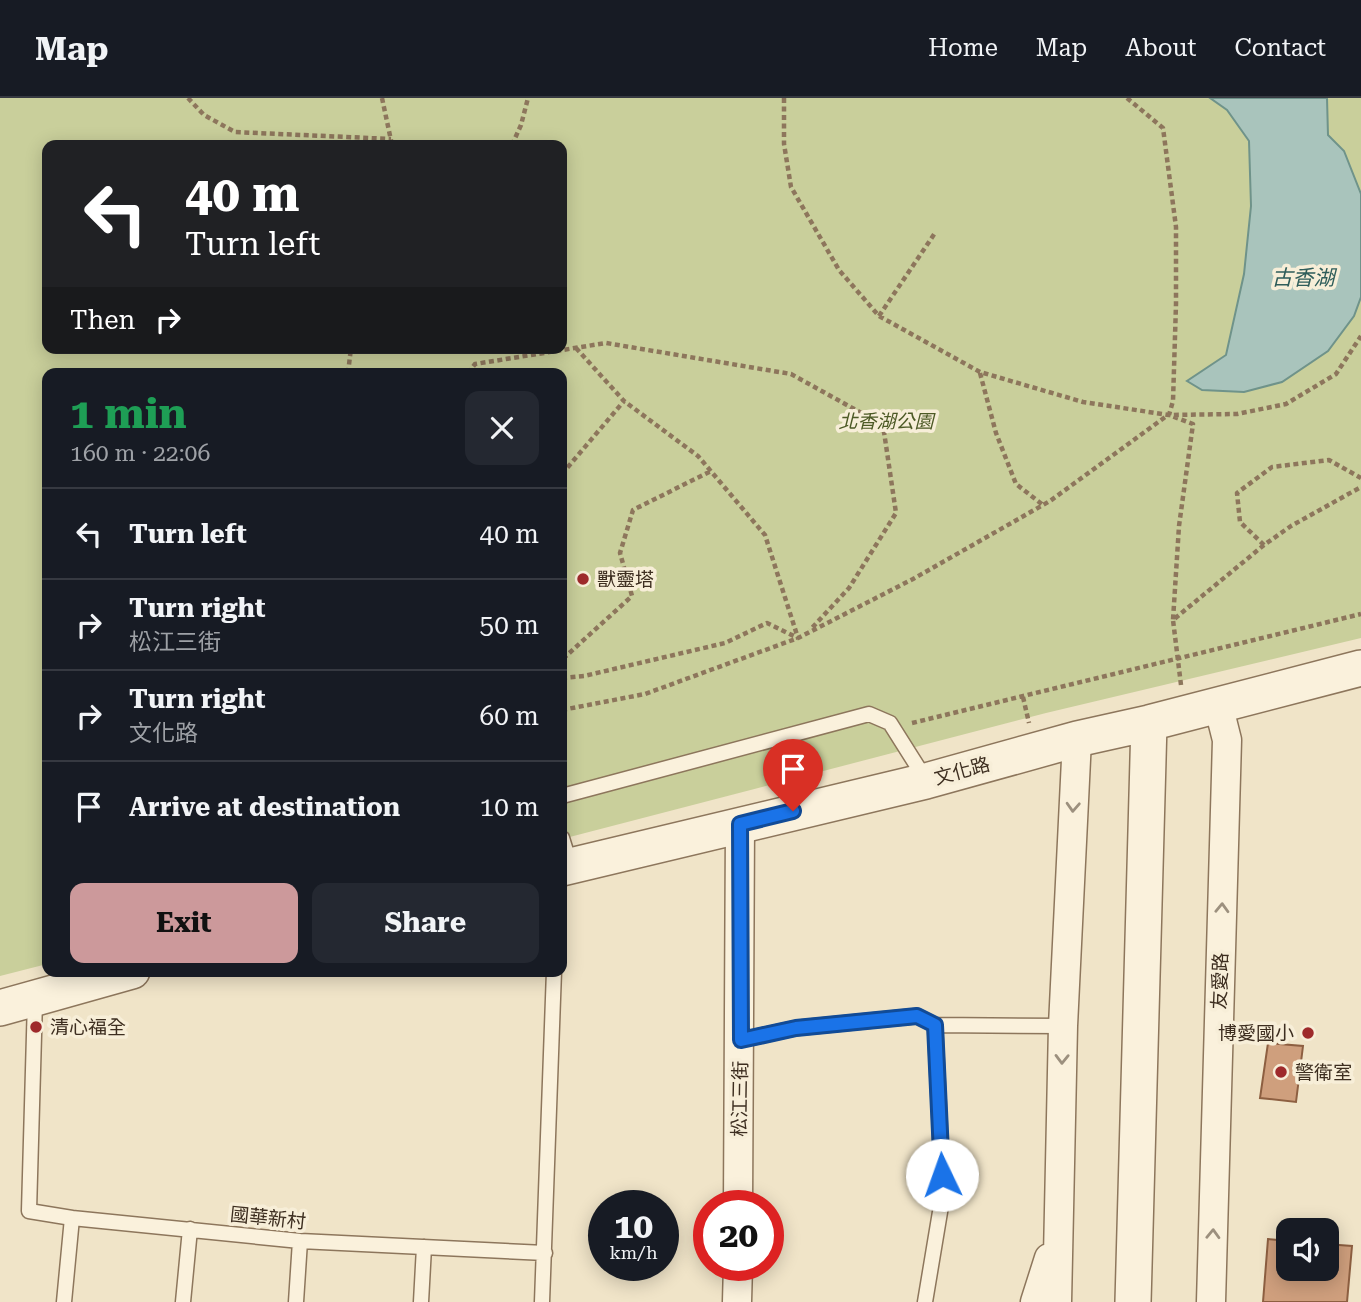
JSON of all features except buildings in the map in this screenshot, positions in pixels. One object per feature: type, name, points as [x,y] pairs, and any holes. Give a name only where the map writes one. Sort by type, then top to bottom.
[{"type":"street","name":"文化路","points":[[567,858],[740,824],[926,781],[1077,739],[1361,668]]},
{"type":"street","name":"友愛路","points":[[1210,1302],[1227,740],[1218,704]]},
{"type":"street","points":[[1133,1302],[1149,723]]},
{"type":"street","points":[[1057,1302],[1063,1026],[1077,739]]},
{"type":"street","name":"松江三街","points":[[738,1190],[740,824]]},
{"type":"street","points":[[0,1008],[110,977]]},
{"type":"street","points":[[1035,1302],[1060,1221]]},
{"type":"street","points":[[737,1302],[738,1281]]},
{"type":"lane","points":[[567,795],[869,714],[890,723],[926,781]]},
{"type":"lane","points":[[542,1302],[554,977]]},
{"type":"lane","name":"國華新村","points":[[35,998],[29,1211],[300,1241],[545,1253]]},
{"type":"lane","points":[[741,1040],[796,1028],[917,1016],[935,1025],[1063,1026]]},
{"type":"lane","points":[[925,1302],[943,1194],[935,1025]]},
{"type":"lane","points":[[64,1302],[72,1217]]},
{"type":"lane","points":[[183,1302],[190,1229]]},
{"type":"lane","points":[[296,1302],[300,1241]]},
{"type":"lane","points":[[421,1302],[424,1247]]},
{"type":"path","points":[[188,98],[204,115],[235,132],[360,140]]},
{"type":"path","points":[[382,98],[391,140]]},
{"type":"path","points":[[514,140],[522,125],[528,98]]},
{"type":"path","points":[[784,98],[784,144],[791,187],[839,270],[879,316],[980,372],[1083,402],[1169,415],[1237,414],[1286,404],[1336,374],[1361,336]]},
{"type":"path","points":[[567,709],[645,694],[798,638],[913,579],[1043,505],[1169,415],[1173,401],[1177,304],[1175,227],[1163,128],[1127,98]]},
{"type":"path","points":[[879,316],[935,233]]},
{"type":"path","points":[[1357,342],[1361,349]]},
{"type":"path","points":[[567,349],[606,343],[791,374],[883,425],[896,513],[849,588],[807,633]]},
{"type":"path","points":[[576,348],[624,401],[698,456],[765,535],[798,638]]},
{"type":"path","points":[[472,368],[475,364],[538,354]]},
{"type":"path","points":[[980,372],[996,433],[1016,484],[1043,505]]},
{"type":"path","points":[[567,468],[624,401]]},
{"type":"path","points":[[1169,415],[1193,424],[1179,526],[1173,620],[1184,714]]},
{"type":"path","points":[[1264,545],[1240,522],[1237,493],[1272,467],[1329,460],[1361,478]]},
{"type":"path","points":[[567,655],[632,596],[620,553],[633,510],[711,471]]},
{"type":"path","points":[[1173,620],[1264,545],[1291,526],[1361,487]]},
{"type":"path","points":[[890,723],[912,723],[1361,614]]},
{"type":"path","points":[[567,678],[584,676],[725,642],[767,623],[798,638]]},
{"type":"path","points":[[1023,697],[1029,724]]},
{"type":"green space","name":"北香湖公園","points":[[0,98],[1361,98],[1361,638],[1046,713],[567,838],[567,368],[42,368],[42,965],[0,976]]},
{"type":"water","name":"古香湖","points":[[1210,98],[1327,98],[1328,135],[1344,151],[1361,194],[1361,297],[1354,316],[1328,351],[1282,382],[1244,392],[1202,390],[1187,381],[1226,355],[1244,274],[1251,206],[1249,141],[1227,110]]},
{"type":"place","name":"獸靈塔","points":[[583,579]]},
{"type":"place","name":"清心福全","points":[[36,1027]]},
{"type":"place","name":"博愛國小","points":[[1308,1033]]},
{"type":"place","name":"警衛室","points":[[1281,1072]]},
{"type":"route","points":[[793,811],[740,824],[741,1040],[796,1028],[917,1016],[935,1025],[942,1175]]}]
